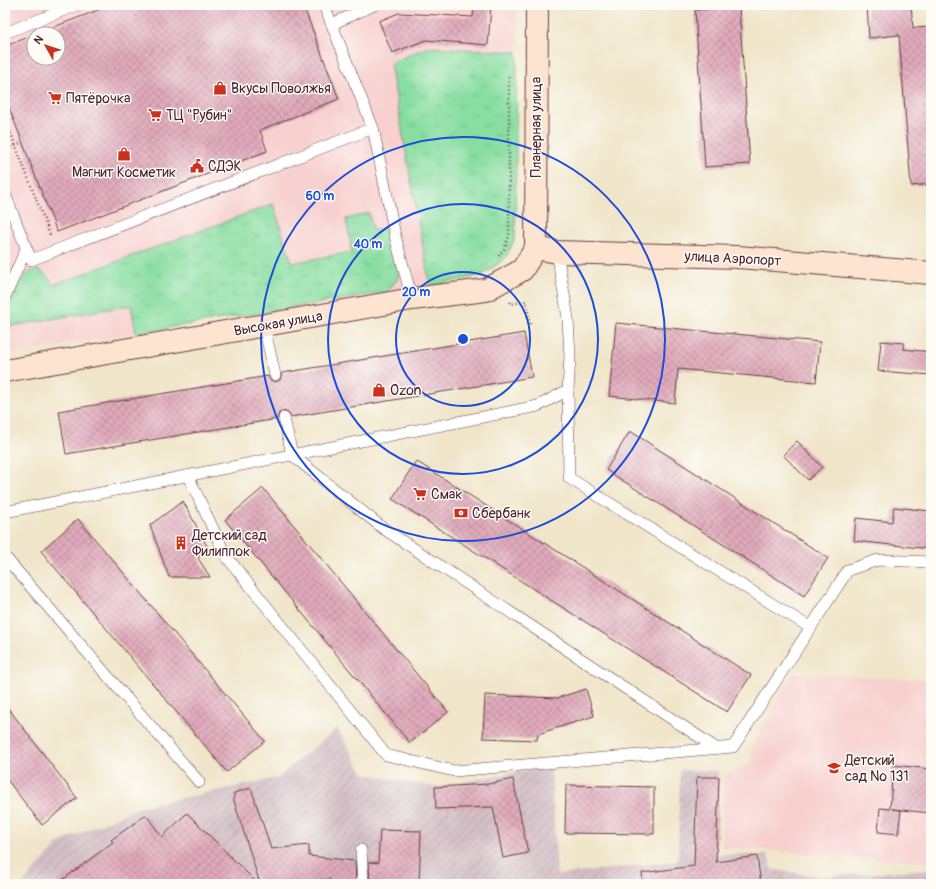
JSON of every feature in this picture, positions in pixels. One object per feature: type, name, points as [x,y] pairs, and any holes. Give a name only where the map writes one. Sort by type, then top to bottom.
[{"type":"main road","name":"Планерная улица","points":[[536,248],[537,5]]},
{"type":"main road","name":"улица Аэропорт","points":[[536,248],[557,252],[738,257],[931,274]]},
{"type":"main road","name":"Высокая улица","points":[[5,370],[412,299],[486,290],[522,270],[536,248]]},
{"type":"lane","points":[[5,33],[77,5]]},
{"type":"lane","points":[[324,5],[373,128],[396,240],[412,299]]},
{"type":"lane","points":[[332,24],[374,5]]},
{"type":"lane","points":[[18,265],[373,128]]},
{"type":"lane","points":[[5,194],[30,260]]},
{"type":"lane","points":[[5,297],[26,249]]},
{"type":"lane","points":[[557,252],[568,318],[570,357],[568,390],[569,478],[811,628]]},
{"type":"lane","points":[[264,326],[275,375]]},
{"type":"lane","points":[[5,512],[538,406],[568,390]]},
{"type":"lane","points":[[284,418],[292,455],[384,530],[716,748]]},
{"type":"lane","points":[[188,476],[226,556],[386,755],[454,771],[732,746],[848,570],[878,560],[931,562]]},
{"type":"lane","points":[[5,557],[199,782]]},
{"type":"lane","points":[[361,850],[363,884]]},
{"type":"path","points":[[496,260],[504,249],[509,236],[509,75]]},
{"type":"path","points":[[5,118],[56,251]]},
{"type":"path","points":[[5,152],[22,142]]},
{"type":"path","points":[[509,298],[511,304],[526,302],[530,324]]},
{"type":"shaded area","points":[[5,5],[518,5],[517,52],[428,47],[390,63],[430,286],[5,354]]},
{"type":"shaded area","name":"Детский сад № 131","points":[[792,674],[931,680],[931,862],[721,847],[723,775],[753,762],[751,749]]},
{"type":"shaded area","points":[[337,728],[364,774],[435,787],[551,766],[557,875],[678,861],[680,770],[718,771],[714,854],[768,855],[771,869],[820,877],[931,869],[931,884],[22,884],[60,842],[139,807],[278,778]]},
{"type":"green space","points":[[428,47],[517,52],[515,239],[507,255],[498,264],[482,275],[430,286],[390,63]]},
{"type":"green space","points":[[273,204],[292,263],[352,252],[346,219],[369,213],[373,231],[384,228],[399,272],[397,280],[387,292],[136,333],[131,305],[5,327],[5,313],[15,292],[24,278],[35,270],[41,271],[47,276],[53,285]]},
{"type":"building","name":"ТЦ \"Рубин\"","points":[[111,5],[303,5],[339,99],[260,130],[267,151],[57,232],[5,97],[5,46],[26,38],[26,66],[66,66],[66,26],[57,26]]},
{"type":"building","points":[[474,5],[491,5],[488,45],[426,40],[392,53],[379,21],[399,13],[473,17]]},
{"type":"building","points":[[867,5],[911,5],[913,28],[931,27],[931,184],[911,186],[899,35],[869,38]]},
{"type":"building","points":[[739,7],[750,164],[705,167],[695,10]]},
{"type":"building","points":[[616,323],[820,342],[816,382],[678,369],[675,403],[609,396]]},
{"type":"building","points":[[524,333],[532,377],[291,417],[289,413],[283,411],[279,413],[277,419],[66,454],[59,411],[268,376],[270,380],[276,382],[280,380],[282,373]]},
{"type":"building","points":[[881,341],[904,343],[903,349],[931,352],[931,375],[878,371]]},
{"type":"building","points":[[630,431],[828,558],[804,596],[606,470]]},
{"type":"building","points":[[797,441],[822,467],[808,480],[783,455]]},
{"type":"building","points":[[416,461],[751,675],[727,712],[392,499]]},
{"type":"building","points":[[263,488],[448,712],[410,743],[225,520]]},
{"type":"building","name":"Детский сад Филиппок","points":[[183,501],[208,548],[198,558],[210,577],[169,577],[150,525]]},
{"type":"building","points":[[894,507],[931,511],[931,549],[854,541],[856,518],[892,522]]},
{"type":"building","points":[[78,519],[265,741],[227,772],[41,551]]},
{"type":"building","points":[[586,689],[594,716],[538,734],[537,740],[483,738],[485,695],[557,698]]},
{"type":"building","points":[[5,704],[77,798],[42,825],[5,777]]},
{"type":"building","points":[[893,765],[931,769],[931,813],[892,809],[901,810],[898,834],[878,832],[880,808],[890,809]]},
{"type":"building","points":[[697,777],[719,777],[716,862],[757,856],[761,884],[643,884],[642,873],[694,866]]},
{"type":"building","points":[[513,779],[528,853],[503,858],[493,807],[436,809],[435,787],[488,784]]},
{"type":"building","points":[[566,785],[654,787],[654,834],[565,833]]},
{"type":"building","points":[[251,788],[271,849],[309,845],[309,856],[355,861],[356,884],[330,884],[330,879],[260,884],[234,801],[234,793]]},
{"type":"building","points":[[187,813],[258,884],[57,884],[113,842],[111,840],[146,815],[162,837]]},
{"type":"building","points":[[380,830],[421,831],[419,884],[370,884],[369,862],[378,863]]},
{"type":"place","name":"Вкусы Поволжья","points":[[220,88]]},
{"type":"place","name":"Пятёрочка","points":[[55,98]]},
{"type":"place","name":"ТЦ \"Рубин\"","points":[[155,115]]},
{"type":"place","name":"Магнит Косметик","points":[[124,154]]},
{"type":"place","name":"СДЭК","points":[[197,166]]},
{"type":"place","name":"Ozon","points":[[379,390]]},
{"type":"place","name":"Смак","points":[[420,494]]},
{"type":"place","name":"Сбербанк","points":[[461,513]]},
{"type":"place","name":"Детский сад Филиппок","points":[[181,543]]},
{"type":"place","name":"Детский сад № 131","points":[[834,768]]}]
